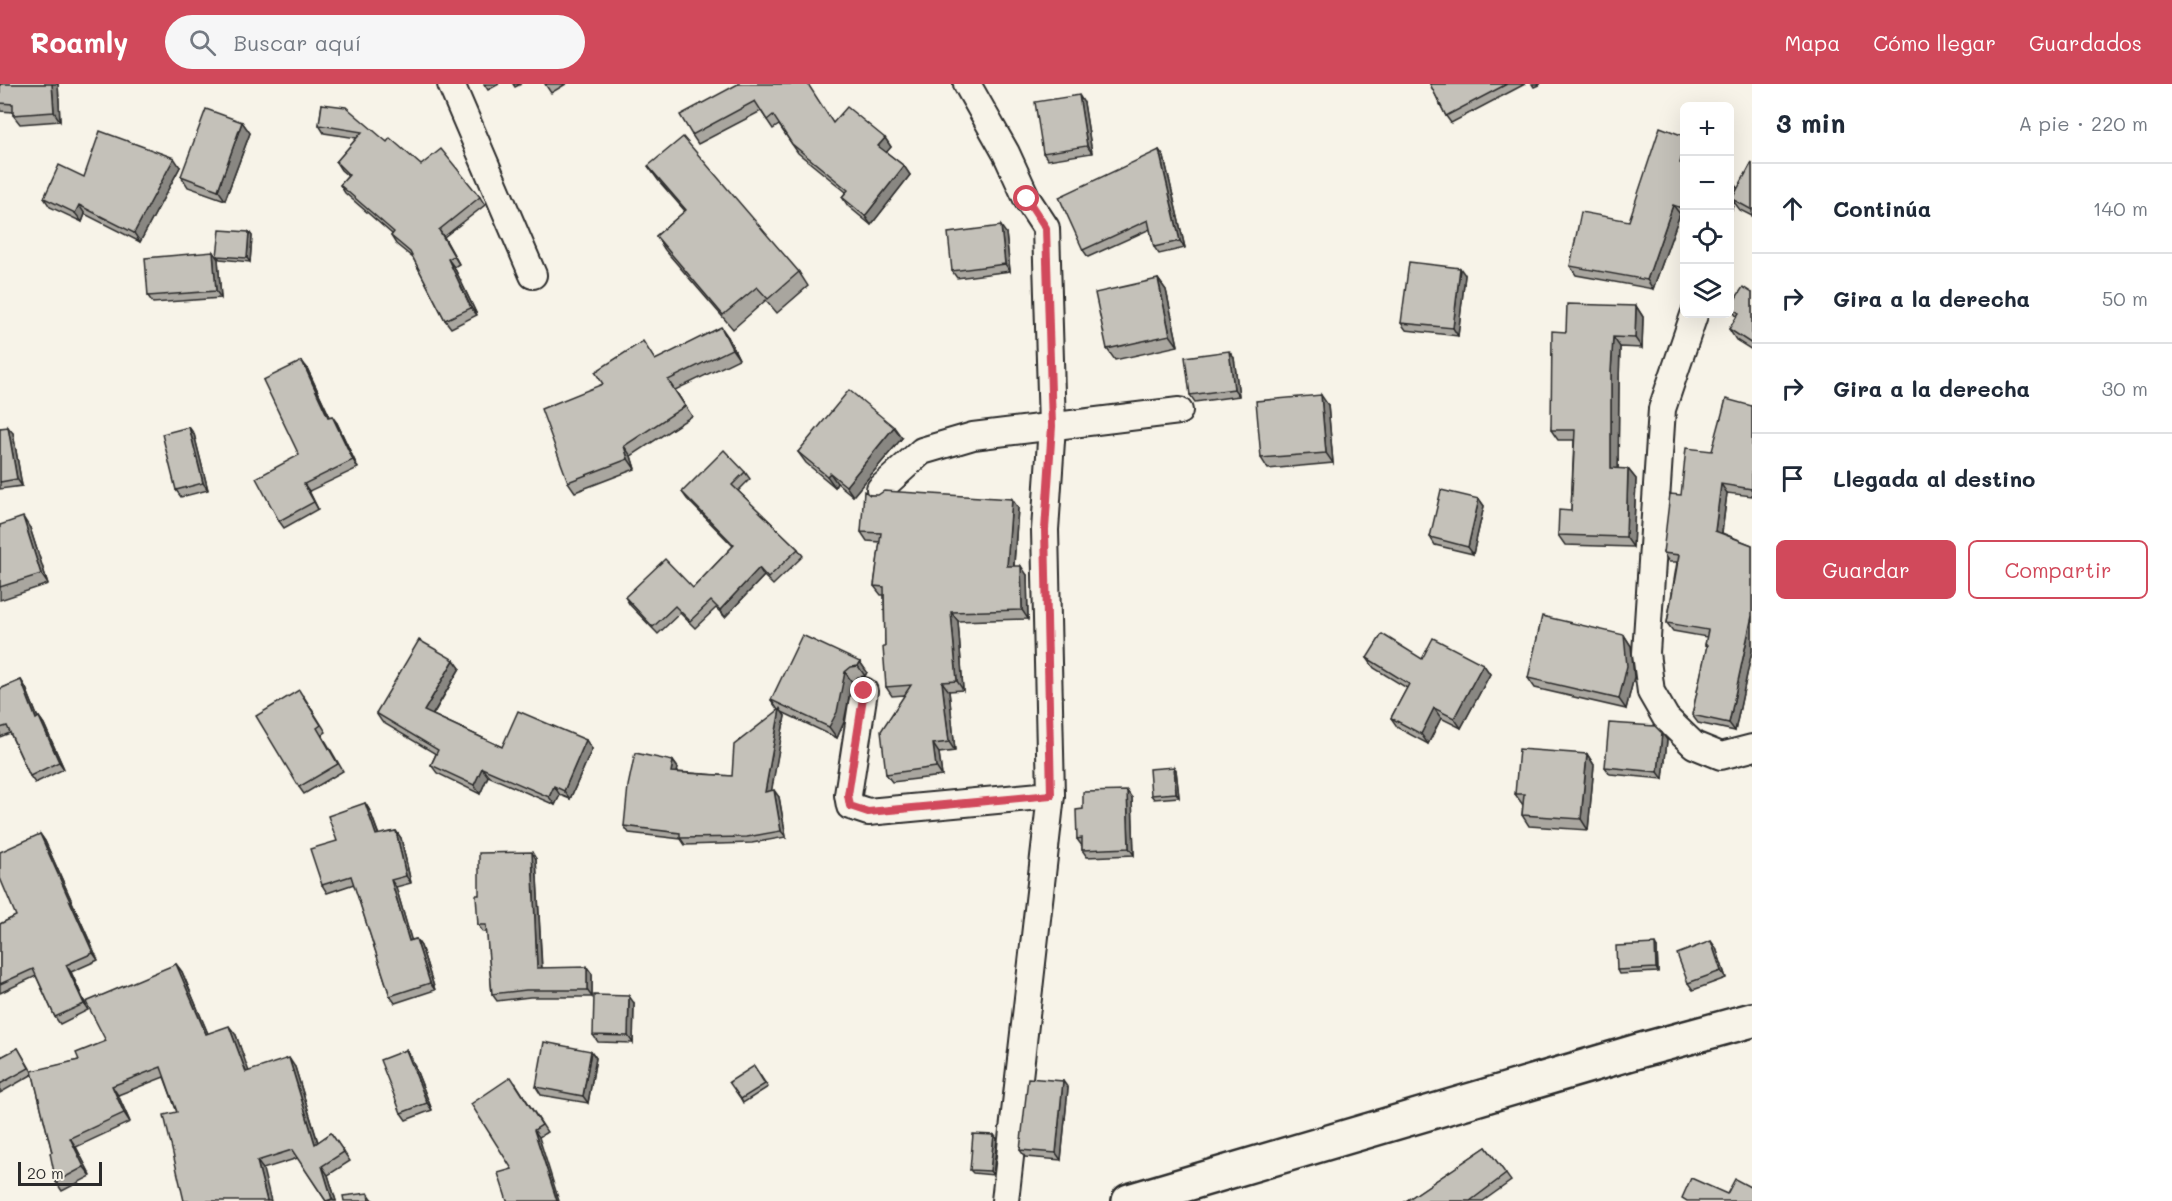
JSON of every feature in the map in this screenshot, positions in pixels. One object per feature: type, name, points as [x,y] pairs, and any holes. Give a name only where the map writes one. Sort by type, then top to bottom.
[{"type":"street","points":[[451,84],[533,275]]},
{"type":"street","points":[[967,84],[1006,153],[1027,199],[1046,228],[1052,426],[1045,530],[1051,795],[1005,1201]]},
{"type":"street","points":[[1693,318],[1662,409],[1646,653],[1651,692],[1666,718],[1694,745],[1721,756],[1752,748]]},
{"type":"street","points":[[880,489],[922,452],[973,436],[1179,411]]},
{"type":"street","points":[[864,691],[848,795],[850,806],[868,812],[1051,795]]},
{"type":"street","points":[[1129,1201],[1752,1020]]},
{"type":"building","points":[[0,84],[52,84],[54,112],[13,115],[13,104],[0,103]]},
{"type":"building","points":[[738,84],[808,84],[833,123],[847,107],[885,138],[878,146],[904,166],[865,216],[842,197],[848,190],[792,144],[773,115],[767,120],[755,101],[692,135],[680,115]]},
{"type":"building","points":[[1430,84],[1507,84],[1446,116]]},
{"type":"building","points":[[1079,95],[1087,146],[1043,153],[1035,102]]},
{"type":"building","points":[[322,104],[346,107],[387,142],[390,138],[421,165],[441,149],[480,197],[439,230],[454,256],[448,259],[471,308],[445,320],[410,252],[391,236],[394,232],[340,185],[349,175],[336,162],[362,132],[319,125]]},
{"type":"building","points":[[206,109],[242,122],[218,190],[181,176]]},
{"type":"building","points":[[1660,127],[1680,134],[1680,208],[1673,205],[1647,280],[1570,266],[1581,212],[1629,221]]},
{"type":"building","points":[[100,131],[174,158],[134,233],[79,205],[75,213],[44,198],[59,165],[84,177]]},
{"type":"building","points":[[683,137],[799,272],[768,299],[757,287],[723,315],[656,236],[686,210],[648,166]]},
{"type":"building","points":[[1159,150],[1180,241],[1154,247],[1148,220],[1083,250],[1059,197]]},
{"type":"building","points":[[1752,162],[1752,210],[1734,200],[1734,195]]},
{"type":"building","points":[[1001,226],[1005,264],[952,271],[948,233]]},
{"type":"building","points":[[220,230],[249,232],[247,258],[217,256]]},
{"type":"building","points":[[213,252],[216,291],[148,296],[145,258]]},
{"type":"building","points":[[1409,262],[1460,268],[1453,328],[1401,323]]},
{"type":"building","points":[[1158,279],[1170,335],[1107,349],[1095,293]]},
{"type":"building","points":[[1743,287],[1752,293],[1752,344],[1729,329],[1739,313],[1734,310],[1734,301]]},
{"type":"building","points":[[1567,304],[1636,306],[1635,338],[1613,337],[1611,372],[1611,468],[1628,469],[1626,537],[1558,535],[1559,510],[1571,511],[1575,430],[1551,430],[1552,331],[1566,332]]},
{"type":"building","points":[[721,327],[732,349],[668,380],[685,406],[624,446],[628,459],[568,482],[541,409],[603,384],[595,372],[643,341],[655,360]]},
{"type":"building","points":[[1229,351],[1234,389],[1190,395],[1185,357]]},
{"type":"building","points":[[302,361],[328,417],[332,416],[353,460],[304,484],[314,502],[279,521],[256,478],[299,455],[263,380]]},
{"type":"building","points":[[849,390],[894,427],[846,486],[830,473],[827,476],[798,452]]},
{"type":"building","points":[[1321,395],[1326,453],[1261,458],[1256,401]]},
{"type":"building","points":[[1726,399],[1752,406],[1752,489],[1721,484],[1715,531],[1752,545],[1752,616],[1729,723],[1692,715],[1708,630],[1667,623],[1679,555],[1663,553],[1670,494],[1681,495],[1686,448],[1712,451]]},
{"type":"building","points":[[8,427],[17,479],[0,482],[0,428]]},
{"type":"building","points":[[189,427],[203,483],[176,490],[162,434]]},
{"type":"building","points":[[724,450],[745,472],[732,485],[798,549],[768,578],[759,568],[720,610],[711,601],[690,621],[675,606],[653,627],[625,597],[665,559],[693,588],[734,545],[682,492]]},
{"type":"building","points":[[1441,490],[1479,499],[1468,547],[1430,537]]},
{"type":"building","points":[[864,491],[870,495],[878,495],[884,491],[1012,499],[1007,566],[1021,566],[1022,610],[951,612],[957,681],[942,682],[949,742],[933,744],[936,767],[886,774],[881,731],[911,685],[886,687],[883,647],[885,647],[884,587],[874,586],[881,533],[861,532]]},
{"type":"building","points":[[23,517],[41,574],[0,587],[0,525]]},
{"type":"building","points":[[1542,616],[1624,635],[1627,666],[1619,699],[1528,678]]},
{"type":"building","points":[[1382,634],[1422,659],[1433,638],[1483,664],[1454,718],[1434,708],[1421,734],[1391,718],[1409,684],[1367,658]]},
{"type":"building","points":[[802,635],[860,662],[858,666],[851,667],[845,672],[837,712],[829,727],[771,700]]},
{"type":"building","points":[[419,640],[454,660],[424,711],[502,747],[518,711],[586,740],[564,791],[554,786],[549,797],[482,768],[474,785],[431,765],[438,750],[376,713]]},
{"type":"building","points":[[21,680],[36,719],[39,717],[59,762],[30,776],[7,726],[0,728],[0,689]]},
{"type":"building","points":[[299,690],[321,725],[317,728],[338,764],[299,787],[256,716]]},
{"type":"building","points":[[780,709],[765,792],[774,790],[781,831],[747,837],[680,838],[680,833],[624,826],[628,786],[635,753],[673,761],[671,772],[732,776],[734,745]]},
{"type":"building","points":[[1609,723],[1655,726],[1662,733],[1658,772],[1605,767]]},
{"type":"building","points":[[1519,749],[1587,754],[1581,819],[1522,815],[1524,794],[1515,794]]},
{"type":"building","points":[[1174,767],[1176,793],[1151,795],[1149,769]]},
{"type":"building","points":[[1127,791],[1129,848],[1082,850],[1082,838],[1077,839],[1076,810],[1083,809],[1083,792]]},
{"type":"building","points":[[365,803],[376,835],[396,831],[406,876],[391,880],[409,941],[416,939],[430,983],[390,996],[351,876],[322,885],[310,849],[337,841],[328,816]]},
{"type":"building","points":[[40,834],[93,953],[66,965],[84,1004],[55,1017],[33,969],[0,984],[0,924],[16,916],[0,878],[0,852]]},
{"type":"building","points":[[532,852],[537,968],[587,967],[587,990],[526,990],[492,994],[486,925],[478,925],[476,895],[479,895],[479,853]]},
{"type":"building","points":[[1711,941],[1721,971],[1688,983],[1677,954]]},
{"type":"building","points":[[1655,944],[1656,968],[1617,970],[1616,946]]},
{"type":"building","points":[[176,964],[206,1034],[229,1026],[246,1072],[289,1058],[315,1144],[331,1133],[344,1152],[322,1166],[332,1199],[326,1201],[292,1150],[257,1161],[267,1201],[184,1201],[164,1115],[177,1112],[161,1067],[112,1086],[124,1113],[70,1138],[84,1167],[56,1182],[50,1153],[52,1152],[32,1071],[79,1060],[76,1053],[106,1041],[86,1002]]},
{"type":"building","points":[[594,995],[629,996],[628,1036],[593,1035]]},
{"type":"building","points":[[544,1042],[591,1051],[583,1096],[536,1087]]},
{"type":"building","points":[[18,1048],[29,1068],[0,1084],[0,1056]]},
{"type":"building","points":[[406,1050],[427,1103],[401,1113],[380,1060]]},
{"type":"building","points":[[754,1066],[765,1084],[741,1099],[729,1082]]},
{"type":"building","points":[[511,1077],[542,1125],[534,1130],[557,1201],[507,1201],[498,1173],[512,1169],[471,1104]]},
{"type":"building","points":[[1028,1078],[1063,1081],[1056,1153],[1020,1150]]},
{"type":"building","points":[[973,1134],[994,1135],[990,1171],[970,1170]]},
{"type":"building","points":[[1486,1147],[1506,1174],[1470,1201],[1406,1201]]},
{"type":"building","points":[[1691,1178],[1727,1194],[1735,1179],[1752,1188],[1752,1201],[1687,1201],[1682,1198]]},
{"type":"building","points":[[368,1193],[369,1201],[344,1201],[343,1196]]},
{"type":"route","points":[[864,691],[848,795],[850,806],[857,810],[868,812],[1051,795],[1045,530],[1052,426],[1046,228],[1027,199]]}]
